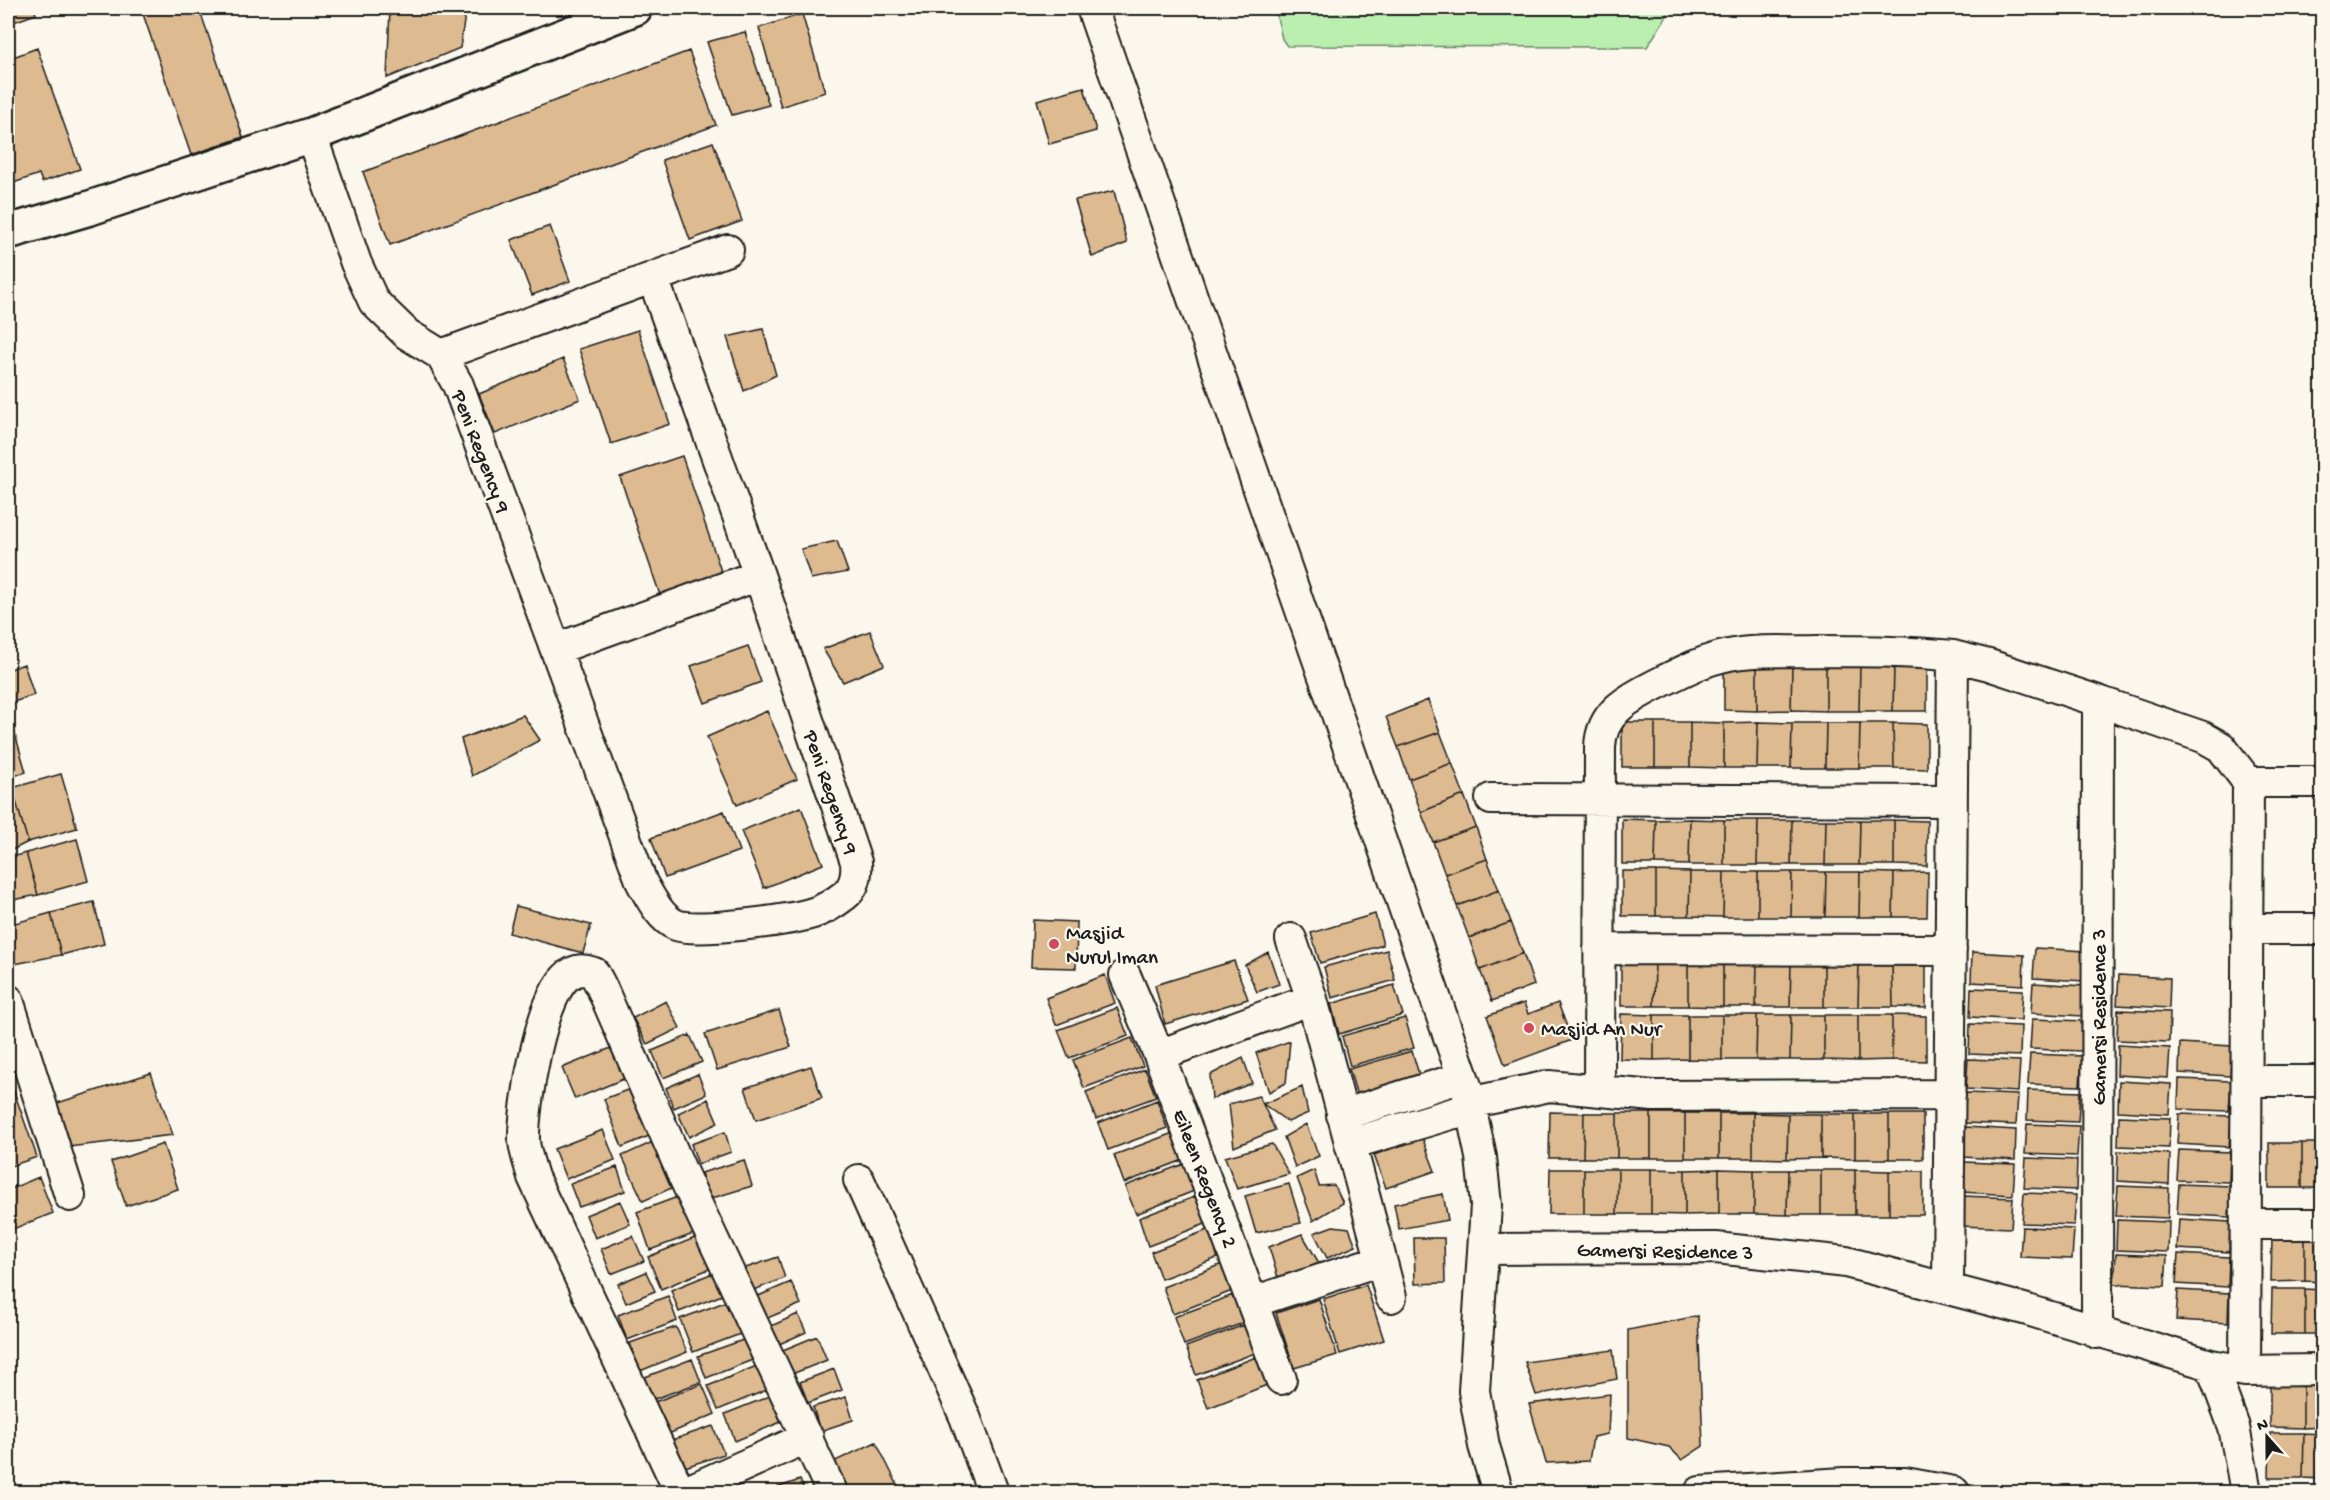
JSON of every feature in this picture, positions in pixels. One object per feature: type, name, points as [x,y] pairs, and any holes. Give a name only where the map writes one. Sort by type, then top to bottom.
[{"type":"street","points":[[8,232],[90,208],[312,135],[635,8]]},
{"type":"street","points":[[1092,8],[1468,1096],[1481,1157],[1486,1204],[1485,1249],[1474,1391],[1484,1446],[1498,1492]]},
{"type":"street","name":"Peni Regency 9","points":[[312,135],[356,263],[374,302],[407,334],[441,355],[458,385],[642,883],[655,906],[676,925],[693,927],[738,924],[813,913],[848,894],[857,875],[856,862],[759,575],[652,278]]},
{"type":"street","points":[[441,355],[728,250]]},
{"type":"street","points":[[556,649],[759,575]]},
{"type":"street","points":[[1599,1090],[1600,733],[1606,721],[1629,698],[1714,659],[1747,653],[1893,651],[1953,656],[1989,664],[2203,737],[2221,747],[2248,782],[2245,1371]]},
{"type":"street","points":[[1948,1288],[1953,656]]},
{"type":"street","name":"Gamersi Residence 3","points":[[2097,1333],[2098,701]]},
{"type":"street","points":[[2248,782],[2322,782]]},
{"type":"street","points":[[1491,799],[1952,801]]},
{"type":"street","points":[[2247,929],[2322,929]]},
{"type":"street","points":[[1292,939],[1312,999],[1391,1297]]},
{"type":"street","points":[[1599,949],[1951,950]]},
{"type":"street","points":[[680,1492],[532,1177],[524,1142],[529,1082],[537,1044],[559,986],[570,973],[584,969],[594,973],[601,986],[683,1175],[832,1492]]},
{"type":"street","name":"Eileen Regency 2","points":[[1125,975],[1159,1055],[1281,1379]]},
{"type":"street","points":[[1159,1055],[1312,999]]},
{"type":"street","points":[[8,1000],[70,1196]]},
{"type":"street","points":[[2247,1082],[2322,1081]]},
{"type":"street","points":[[1342,1115],[1549,1086],[1653,1096],[1950,1095]]},
{"type":"street","points":[[1350,1144],[1468,1096]]},
{"type":"street","points":[[859,1180],[965,1417],[993,1492]]},
{"type":"street","points":[[2246,1224],[2322,1224]]},
{"type":"street","name":"Gamersi Residence 3","points":[[1485,1249],[1744,1250],[1846,1262],[1948,1288],[2211,1365],[2245,1371],[2322,1370]]},
{"type":"street","points":[[1253,1302],[1381,1260]]},
{"type":"street","points":[[2211,1365],[2234,1427],[2246,1492]]},
{"type":"street","points":[[685,1492],[808,1437]]},
{"type":"street","points":[[1700,1492],[1844,1483],[1905,1482],[1954,1492]]},
{"type":"green space","points":[[1275,8],[1672,8],[1647,47],[1287,46],[1282,39]]},
{"type":"building","points":[[8,8],[34,8],[36,14],[8,24]]},
{"type":"building","points":[[141,8],[199,8],[243,137],[191,155]]},
{"type":"building","points":[[390,8],[466,8],[460,48],[387,78]]},
{"type":"building","points":[[802,14],[825,92],[781,107],[759,28]]},
{"type":"building","points":[[745,32],[769,105],[732,115],[707,42]]},
{"type":"building","points":[[37,48],[80,169],[42,182],[39,174],[8,185],[8,59]]},
{"type":"building","points":[[689,51],[716,125],[390,245],[363,172]]},
{"type":"building","points":[[1084,87],[1096,131],[1049,144],[1037,100]]},
{"type":"building","points":[[713,142],[742,221],[690,240],[662,160]]},
{"type":"building","points":[[1114,191],[1127,243],[1092,257],[1075,200]]},
{"type":"building","points":[[550,226],[570,281],[532,295],[511,240]]},
{"type":"building","points":[[763,329],[776,375],[744,391],[727,337]]},
{"type":"building","points":[[638,330],[670,424],[611,444],[579,349]]},
{"type":"building","points":[[563,359],[580,399],[495,434],[479,394]]},
{"type":"building","points":[[682,456],[723,577],[661,598],[620,477]]},
{"type":"building","points":[[837,541],[848,572],[811,579],[801,549]]},
{"type":"building","points":[[870,631],[884,665],[843,682],[823,649]]},
{"type":"building","points":[[748,646],[761,682],[705,703],[691,666]]},
{"type":"building","points":[[24,664],[34,695],[8,704],[8,670]]},
{"type":"building","points":[[1724,665],[1757,666],[1757,711],[1724,710]]},
{"type":"building","points":[[1792,665],[1791,710],[1757,711],[1757,666]]},
{"type":"building","points":[[1792,665],[1826,666],[1826,711],[1791,710]]},
{"type":"building","points":[[1826,666],[1860,666],[1859,711],[1826,711]]},
{"type":"building","points":[[1860,666],[1894,666],[1893,711],[1859,711]]},
{"type":"building","points":[[1894,666],[1927,666],[1927,711],[1893,711]]},
{"type":"building","points":[[1428,700],[1440,732],[1398,747],[1386,717]]},
{"type":"building","points":[[767,711],[797,779],[737,805],[707,737]]},
{"type":"building","points":[[523,715],[540,740],[472,776],[461,739]]},
{"type":"building","points":[[11,720],[26,772],[8,778],[8,721]]},
{"type":"building","points":[[1622,722],[1655,722],[1655,767],[1622,767]]},
{"type":"building","points":[[1655,722],[1690,722],[1690,767],[1655,767]]},
{"type":"building","points":[[1690,722],[1724,723],[1724,768],[1690,767]]},
{"type":"building","points":[[1758,722],[1757,768],[1724,768],[1724,723]]},
{"type":"building","points":[[1758,722],[1792,723],[1791,768],[1757,768]]},
{"type":"building","points":[[1792,723],[1826,723],[1825,768],[1791,768]]},
{"type":"building","points":[[1826,723],[1860,723],[1859,768],[1825,768]]},
{"type":"building","points":[[1860,723],[1893,723],[1894,768],[1859,768]]},
{"type":"building","points":[[1893,723],[1927,724],[1927,769],[1894,768]]},
{"type":"building","points":[[1440,732],[1452,763],[1409,779],[1398,747]]},
{"type":"building","points":[[1452,763],[1464,795],[1421,812],[1409,779]]},
{"type":"building","points":[[61,774],[77,828],[28,842],[12,788]]},
{"type":"building","points":[[12,788],[28,842],[8,852],[8,790]]},
{"type":"building","points":[[1464,795],[1476,827],[1433,842],[1421,812]]},
{"type":"building","points":[[801,807],[823,864],[764,888],[741,831]]},
{"type":"building","points":[[724,811],[739,851],[665,878],[651,838]]},
{"type":"building","points":[[1622,819],[1656,820],[1655,864],[1622,864]]},
{"type":"building","points":[[1690,819],[1689,865],[1655,864],[1656,820]]},
{"type":"building","points":[[1690,819],[1724,820],[1724,865],[1689,865]]},
{"type":"building","points":[[1724,820],[1758,820],[1757,865],[1724,865]]},
{"type":"building","points":[[1758,820],[1792,820],[1791,865],[1757,865]]},
{"type":"building","points":[[1792,820],[1826,820],[1825,865],[1791,865]]},
{"type":"building","points":[[1826,820],[1860,820],[1859,865],[1825,865]]},
{"type":"building","points":[[1860,820],[1894,820],[1894,865],[1859,865]]},
{"type":"building","points":[[1894,820],[1927,821],[1927,866],[1894,865]]},
{"type":"building","points":[[1476,827],[1487,859],[1445,874],[1433,842]]},
{"type":"building","points":[[77,839],[88,881],[38,895],[26,853]]},
{"type":"building","points":[[26,853],[38,895],[8,901],[8,858]]},
{"type":"building","points":[[1487,859],[1499,890],[1457,906],[1445,874]]},
{"type":"building","points":[[1622,871],[1656,871],[1656,916],[1622,916]]},
{"type":"building","points":[[1656,871],[1690,872],[1689,916],[1656,916]]},
{"type":"building","points":[[1690,872],[1724,872],[1723,917],[1689,916]]},
{"type":"building","points":[[1724,872],[1758,872],[1758,917],[1723,917]]},
{"type":"building","points":[[1758,872],[1792,872],[1791,917],[1758,917]]},
{"type":"building","points":[[1792,872],[1826,872],[1825,917],[1791,917]]},
{"type":"building","points":[[1826,872],[1860,872],[1859,917],[1825,917]]},
{"type":"building","points":[[1860,872],[1894,873],[1893,917],[1859,917]]},
{"type":"building","points":[[1928,872],[1927,917],[1893,917],[1894,873]]},
{"type":"building","points":[[1499,890],[1511,922],[1469,938],[1457,906]]},
{"type":"building","points":[[94,902],[104,944],[61,955],[51,913]]},
{"type":"building","points":[[516,906],[591,925],[583,953],[509,933]]},
{"type":"building","points":[[51,913],[61,955],[9,965],[8,925]]},
{"type":"building","points":[[1375,914],[1383,945],[1320,963],[1311,933]]},
{"type":"building","name":"Masjid Nurul Iman","points":[[1033,920],[1077,922],[1076,968],[1031,967]]},
{"type":"building","points":[[1511,922],[1523,953],[1480,970],[1469,938]]},
{"type":"building","points":[[2035,948],[2086,951],[2085,981],[2033,978]]},
{"type":"building","points":[[1387,950],[1395,980],[1332,998],[1324,967]]},
{"type":"building","points":[[1268,952],[1279,984],[1257,992],[1245,965]]},
{"type":"building","points":[[1972,952],[2024,955],[2023,985],[1971,982]]},
{"type":"building","points":[[1523,953],[1534,985],[1492,1001],[1480,970]]},
{"type":"building","points":[[1234,961],[1248,999],[1165,1024],[1155,985]]},
{"type":"building","points":[[1621,961],[1655,962],[1654,1006],[1621,1006]]},
{"type":"building","points":[[1688,961],[1723,962],[1723,1007],[1688,1006]]},
{"type":"building","points":[[1688,961],[1688,1006],[1654,1006],[1655,962]]},
{"type":"building","points":[[1723,962],[1757,962],[1756,1007],[1723,1007]]},
{"type":"building","points":[[1757,962],[1791,962],[1790,1007],[1756,1007]]},
{"type":"building","points":[[1791,962],[1824,962],[1824,1007],[1790,1007]]},
{"type":"building","points":[[1824,962],[1859,962],[1858,1007],[1824,1007]]},
{"type":"building","points":[[1859,962],[1892,962],[1893,1007],[1858,1007]]},
{"type":"building","points":[[1892,962],[1926,963],[1926,1008],[1893,1007]]},
{"type":"building","points":[[1105,975],[1115,1003],[1056,1025],[1046,998]]},
{"type":"building","points":[[2119,975],[2170,978],[2169,1008],[2117,1005]]},
{"type":"building","points":[[2033,983],[2085,986],[2083,1016],[2031,1013]]},
{"type":"building","points":[[1394,985],[1403,1015],[1339,1034],[1331,1004]]},
{"type":"building","points":[[1971,988],[2023,990],[2021,1020],[1970,1017]]},
{"type":"building","points":[[666,1001],[680,1028],[647,1044],[633,1018]]},
{"type":"building","name":"Masjid An Nur","points":[[1524,1003],[1528,1014],[1558,1003],[1572,1040],[1505,1065],[1487,1016]]},
{"type":"building","points":[[1117,1008],[1128,1036],[1069,1058],[1058,1030]]},
{"type":"building","points":[[779,1010],[791,1047],[717,1070],[705,1034]]},
{"type":"building","points":[[2118,1010],[2170,1012],[2169,1042],[2117,1040]]},
{"type":"building","points":[[1621,1014],[1654,1015],[1654,1060],[1620,1059]]},
{"type":"building","points":[[1654,1015],[1688,1015],[1688,1059],[1654,1060]]},
{"type":"building","points":[[1688,1015],[1722,1015],[1722,1060],[1688,1059]]},
{"type":"building","points":[[1722,1015],[1757,1015],[1756,1060],[1722,1060]]},
{"type":"building","points":[[1757,1015],[1791,1015],[1790,1060],[1756,1060]]},
{"type":"building","points":[[1791,1015],[1824,1015],[1824,1060],[1790,1060]]},
{"type":"building","points":[[1824,1015],[1858,1015],[1858,1061],[1824,1060]]},
{"type":"building","points":[[1858,1015],[1892,1015],[1892,1060],[1858,1061]]},
{"type":"building","points":[[1892,1015],[1926,1016],[1926,1061],[1892,1060]]},
{"type":"building","points":[[1405,1018],[1414,1048],[1350,1066],[1342,1036]]},
{"type":"building","points":[[2032,1019],[2084,1021],[2082,1051],[2030,1049]]},
{"type":"building","points":[[1970,1024],[2021,1026],[2020,1056],[1969,1054]]},
{"type":"building","points":[[690,1035],[702,1062],[663,1078],[652,1051]]},
{"type":"building","points":[[1132,1038],[1143,1066],[1084,1088],[1073,1060]]},
{"type":"building","points":[[1290,1041],[1286,1083],[1269,1092],[1256,1053]]},
{"type":"building","points":[[2180,1043],[2232,1046],[2230,1076],[2179,1073]]},
{"type":"building","points":[[2118,1045],[2170,1048],[2168,1078],[2117,1075]]},
{"type":"building","points":[[616,1046],[628,1077],[575,1099],[562,1068]]},
{"type":"building","points":[[1412,1051],[1421,1081],[1358,1099],[1349,1069]]},
{"type":"building","points":[[2030,1054],[2082,1056],[2080,1086],[2028,1084]]},
{"type":"building","points":[[1243,1058],[1252,1083],[1212,1099],[1210,1075]]},
{"type":"building","points":[[1968,1059],[2020,1061],[2018,1092],[1966,1089]]},
{"type":"building","points":[[811,1066],[822,1098],[756,1120],[745,1088]]},
{"type":"building","points":[[1145,1069],[1156,1097],[1096,1119],[1086,1092]]},
{"type":"building","points":[[151,1073],[173,1135],[59,1148],[45,1107]]},
{"type":"building","points":[[698,1074],[706,1094],[674,1108],[666,1088]]},
{"type":"building","points":[[2179,1079],[2231,1081],[2229,1111],[2178,1109]]},
{"type":"building","points":[[2119,1081],[2171,1084],[2169,1114],[2118,1111]]},
{"type":"building","points":[[11,1083],[37,1157],[8,1167],[8,1085]]},
{"type":"building","points":[[635,1087],[654,1134],[622,1147],[604,1099]]},
{"type":"building","points":[[1302,1087],[1308,1113],[1288,1122],[1263,1104]]},
{"type":"building","points":[[2028,1090],[2080,1092],[2078,1122],[2027,1120]]},
{"type":"building","points":[[1966,1093],[2018,1095],[2016,1125],[1964,1123]]},
{"type":"building","points":[[1259,1096],[1275,1130],[1234,1147],[1229,1104]]},
{"type":"building","points":[[708,1099],[718,1123],[689,1137],[678,1113]]},
{"type":"building","points":[[1157,1100],[1167,1128],[1108,1150],[1098,1123]]},
{"type":"building","points":[[1550,1112],[1584,1113],[1583,1158],[1549,1158]]},
{"type":"building","points":[[1584,1113],[1617,1113],[1617,1158],[1583,1158]]},
{"type":"building","points":[[1617,1113],[1651,1113],[1651,1158],[1617,1158]]},
{"type":"building","points":[[1651,1113],[1685,1113],[1685,1158],[1651,1158]]},
{"type":"building","points":[[1685,1113],[1719,1113],[1719,1158],[1685,1158]]},
{"type":"building","points":[[1719,1113],[1753,1113],[1753,1158],[1719,1158]]},
{"type":"building","points":[[1753,1113],[1788,1114],[1787,1159],[1753,1158]]},
{"type":"building","points":[[1788,1114],[1821,1114],[1821,1158],[1787,1159]]},
{"type":"building","points":[[1821,1114],[1855,1114],[1855,1159],[1821,1158]]},
{"type":"building","points":[[1855,1114],[1889,1114],[1889,1159],[1855,1159]]},
{"type":"building","points":[[1889,1114],[1923,1114],[1923,1159],[1889,1159]]},
{"type":"building","points":[[2179,1114],[2231,1116],[2229,1147],[2177,1144]]},
{"type":"building","points":[[2119,1116],[2170,1118],[2169,1148],[2118,1146]]},
{"type":"building","points":[[1306,1124],[1319,1156],[1295,1167],[1284,1137]]},
{"type":"building","points":[[2027,1124],[2079,1126],[2077,1156],[2025,1154]]},
{"type":"building","points":[[1965,1127],[2016,1130],[2015,1160],[1963,1157]]},
{"type":"building","points":[[603,1130],[615,1160],[566,1179],[554,1149]]},
{"type":"building","points":[[725,1132],[731,1152],[698,1164],[691,1144]]},
{"type":"building","points":[[1173,1133],[1183,1160],[1124,1183],[1114,1155]]},
{"type":"building","points":[[1422,1137],[1435,1171],[1386,1188],[1374,1155]]},
{"type":"building","points":[[657,1140],[678,1185],[643,1201],[622,1156]]},
{"type":"building","points":[[2269,1143],[2302,1143],[2302,1188],[2269,1188]]},
{"type":"building","points":[[2302,1143],[2322,1143],[2322,1188],[2302,1188]]},
{"type":"building","points":[[163,1144],[178,1189],[126,1206],[111,1162]]},
{"type":"building","points":[[1272,1144],[1289,1174],[1237,1189],[1225,1157]]},
{"type":"building","points":[[2179,1150],[2230,1152],[2229,1182],[2177,1180]]},
{"type":"building","points":[[2118,1151],[2170,1154],[2169,1184],[2117,1181]]},
{"type":"building","points":[[2026,1158],[2077,1160],[2076,1190],[2024,1188]]},
{"type":"building","points":[[744,1160],[752,1186],[709,1199],[701,1173]]},
{"type":"building","points":[[1963,1162],[2015,1164],[2013,1195],[1962,1192]]},
{"type":"building","points":[[1184,1164],[1194,1191],[1136,1214],[1125,1186]]},
{"type":"building","points":[[617,1167],[625,1191],[579,1207],[570,1184]]},
{"type":"building","points":[[1550,1169],[1584,1169],[1584,1214],[1549,1214]]},
{"type":"building","points":[[1584,1169],[1618,1169],[1617,1214],[1584,1214]]},
{"type":"building","points":[[1618,1169],[1651,1169],[1651,1214],[1617,1214]]},
{"type":"building","points":[[1651,1169],[1685,1170],[1685,1215],[1651,1214]]},
{"type":"building","points":[[1719,1169],[1719,1214],[1685,1215],[1685,1170]]},
{"type":"building","points":[[1719,1169],[1754,1170],[1754,1214],[1719,1214]]},
{"type":"building","points":[[1314,1170],[1319,1186],[1334,1185],[1343,1203],[1313,1221],[1297,1178]]},
{"type":"building","points":[[1754,1170],[1788,1170],[1787,1215],[1754,1214]]},
{"type":"building","points":[[1788,1170],[1821,1170],[1821,1215],[1787,1215]]},
{"type":"building","points":[[1821,1170],[1855,1170],[1855,1215],[1821,1215]]},
{"type":"building","points":[[1855,1170],[1889,1171],[1889,1215],[1855,1215]]},
{"type":"building","points":[[1889,1171],[1923,1171],[1923,1215],[1889,1215]]},
{"type":"building","points":[[39,1177],[53,1213],[8,1231],[8,1190]]},
{"type":"building","points":[[1289,1184],[1301,1223],[1256,1233],[1245,1196]]},
{"type":"building","points":[[2179,1184],[2231,1186],[2229,1217],[2177,1214]]},
{"type":"building","points":[[2118,1186],[2169,1188],[2168,1218],[2116,1216]]},
{"type":"building","points":[[2024,1193],[2076,1195],[2074,1225],[2022,1223]]},
{"type":"building","points":[[1443,1194],[1448,1220],[1399,1229],[1394,1204]]},
{"type":"building","points":[[683,1195],[696,1233],[650,1250],[637,1212]]},
{"type":"building","points":[[1197,1196],[1208,1223],[1148,1246],[1139,1218]]},
{"type":"building","points":[[1962,1196],[2013,1198],[2011,1228],[1960,1226]]},
{"type":"building","points":[[620,1201],[630,1224],[595,1238],[586,1215]]},
{"type":"building","points":[[2179,1219],[2230,1222],[2229,1252],[2177,1249]]},
{"type":"building","points":[[2117,1220],[2169,1222],[2168,1252],[2116,1250]]},
{"type":"building","points":[[1333,1226],[1349,1228],[1356,1246],[1327,1258],[1314,1233]]},
{"type":"building","points":[[2022,1227],[2074,1229],[2072,1259],[2020,1257]]},
{"type":"building","points":[[1210,1229],[1220,1257],[1161,1279],[1151,1252]]},
{"type":"building","points":[[1302,1234],[1319,1263],[1279,1281],[1269,1247]]},
{"type":"building","points":[[702,1235],[716,1266],[661,1289],[648,1257]]},
{"type":"building","points":[[633,1236],[644,1261],[611,1274],[601,1249]]},
{"type":"building","points":[[2305,1236],[2322,1237],[2322,1282],[2305,1281]]},
{"type":"building","points":[[2305,1236],[2305,1281],[2271,1282],[2272,1237]]},
{"type":"building","points":[[1414,1238],[1444,1238],[1445,1283],[1415,1284]]},
{"type":"building","points":[[2116,1254],[2167,1256],[2165,1286],[2114,1284]]},
{"type":"building","points":[[2178,1254],[2229,1257],[2228,1287],[2176,1284]]},
{"type":"building","points":[[778,1257],[785,1278],[751,1291],[743,1269]]},
{"type":"building","points":[[1222,1264],[1232,1291],[1173,1314],[1163,1287]]},
{"type":"building","points":[[718,1271],[727,1293],[679,1312],[671,1290]]},
{"type":"building","points":[[646,1272],[655,1291],[626,1303],[618,1284]]},
{"type":"building","points":[[791,1282],[801,1304],[765,1319],[756,1297]]},
{"type":"building","points":[[1366,1285],[1384,1340],[1340,1354],[1323,1299]]},
{"type":"building","points":[[2272,1289],[2305,1289],[2305,1334],[2271,1334]]},
{"type":"building","points":[[2305,1289],[2322,1290],[2322,1334],[2305,1334]]},
{"type":"building","points":[[2178,1290],[2229,1293],[2228,1323],[2176,1320]]},
{"type":"building","points":[[1233,1295],[1243,1323],[1184,1345],[1174,1317]]},
{"type":"building","points":[[668,1296],[677,1321],[627,1340],[618,1315]]},
{"type":"building","points":[[1319,1299],[1337,1355],[1294,1368],[1276,1313]]},
{"type":"building","points":[[730,1300],[743,1333],[693,1352],[680,1319]]},
{"type":"building","points":[[798,1314],[806,1332],[777,1345],[769,1327]]},
{"type":"building","points":[[1698,1316],[1703,1446],[1682,1460],[1669,1447],[1628,1438],[1628,1330]]},
{"type":"building","points":[[1244,1325],[1255,1353],[1196,1375],[1186,1347]]},
{"type":"building","points":[[676,1327],[687,1352],[640,1371],[630,1343]]},
{"type":"building","points":[[817,1336],[827,1360],[787,1376],[778,1352]]},
{"type":"building","points":[[746,1339],[755,1359],[706,1378],[698,1356]]},
{"type":"building","points":[[1613,1350],[1617,1379],[1536,1395],[1525,1362]]},
{"type":"building","points":[[1256,1357],[1267,1385],[1208,1408],[1197,1380]]},
{"type":"building","points":[[692,1359],[701,1382],[649,1401],[640,1379]]},
{"type":"building","points":[[759,1365],[769,1389],[718,1410],[708,1386]]},
{"type":"building","points":[[834,1369],[842,1390],[808,1403],[800,1382]]},
{"type":"building","points":[[2270,1382],[2303,1383],[2303,1428],[2270,1427]]},
{"type":"building","points":[[2303,1383],[2322,1383],[2322,1427],[2303,1428]]},
{"type":"building","points":[[702,1384],[715,1414],[666,1435],[652,1403]]},
{"type":"building","points":[[1610,1394],[1608,1434],[1593,1437],[1589,1461],[1546,1463],[1529,1404]]},
{"type":"building","points":[[770,1396],[781,1422],[735,1441],[725,1414]]},
{"type":"building","points":[[846,1397],[853,1420],[820,1431],[813,1407]]},
{"type":"building","points":[[713,1426],[724,1454],[682,1468],[672,1440]]},
{"type":"building","points":[[2270,1433],[2304,1433],[2303,1478],[2269,1478]]},
{"type":"building","points":[[2304,1433],[2322,1434],[2322,1479],[2303,1478]]},
{"type":"building","points":[[876,1442],[901,1492],[846,1492],[831,1463]]},
{"type":"building","points":[[800,1480],[805,1492],[764,1492]]},
{"type":"place","name":"Masjid Nurul Iman","points":[[1054,944]]},
{"type":"place","name":"Masjid An Nur","points":[[1529,1028]]}]
